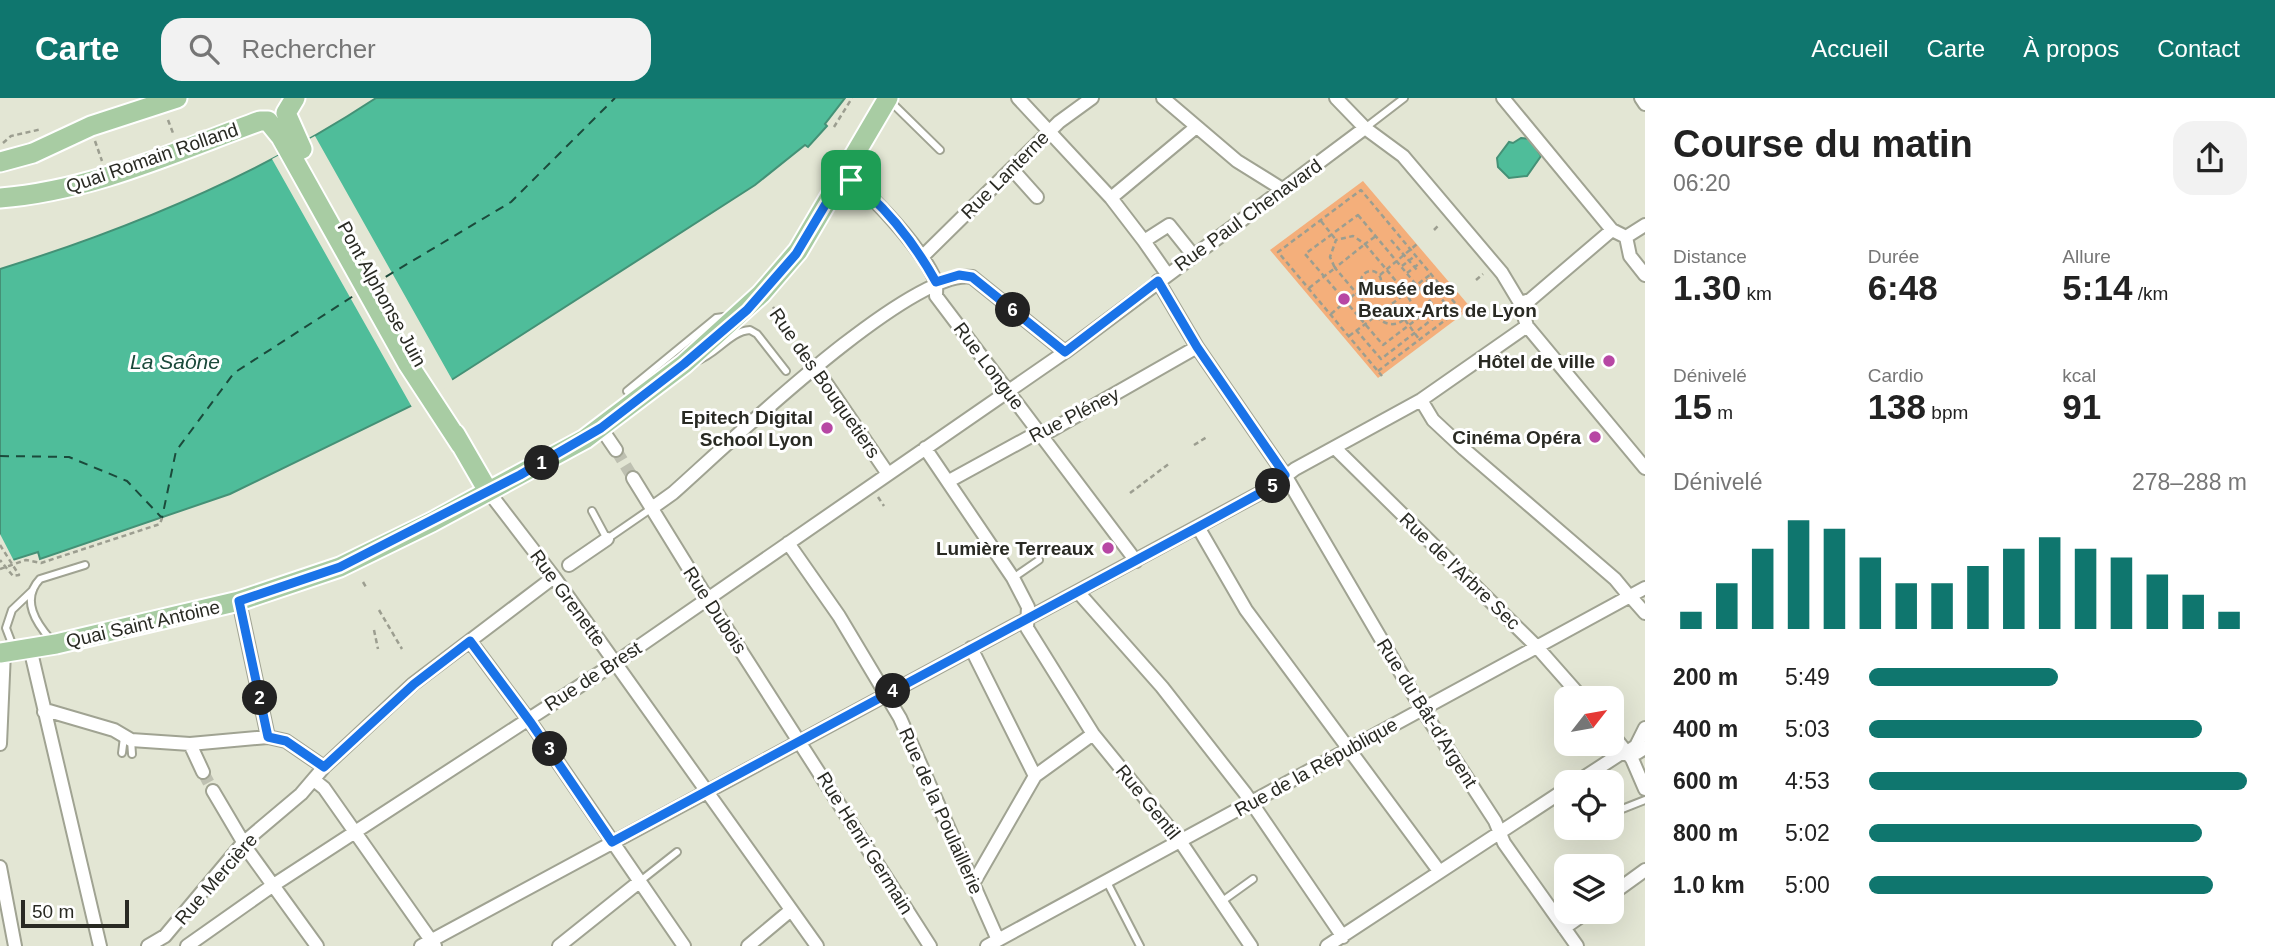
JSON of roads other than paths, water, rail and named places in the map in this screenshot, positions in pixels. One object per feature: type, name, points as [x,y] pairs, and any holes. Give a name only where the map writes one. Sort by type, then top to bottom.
[{"type":"main road","points":[[0,162],[33,153],[91,126],[177,98]]},
{"type":"main road","points":[[294,147],[286,113],[289,103],[295,98]]},
{"type":"main road","name":"Quai Saint Antoine","points":[[12,651],[56,644],[239,601],[340,567],[488,491],[601,428],[687,355],[739,317],[768,287],[796,254],[887,99]]},
{"type":"main road","name":"Quai Romain Rolland","points":[[0,198],[68,188],[192,148],[260,121],[273,124],[294,147]]},
{"type":"main road","name":"Pont Alphonse Juin","points":[[294,147],[418,358],[461,445],[488,491]]},
{"type":"street","name":"Rue du Bât-d'Argent","points":[[1018,98],[1111,198],[1144,241],[1197,347],[1285,475],[1422,709],[1500,831],[1504,843],[1577,946]]},
{"type":"street","name":"Rue Lanterne","points":[[922,257],[1050,131],[1092,98]]},
{"type":"street","points":[[1163,98],[1195,128],[1282,189]]},
{"type":"street","points":[[1336,98],[1365,128],[1403,156],[1502,273],[1520,303],[1527,326],[1645,468]]},
{"type":"street","points":[[1503,98],[1612,230],[1626,237]]},
{"type":"street","points":[[1641,98],[1645,104]]},
{"type":"street","points":[[1111,198],[1195,128]]},
{"type":"street","name":"Rue Paul Chenavard","points":[[925,448],[1065,352],[1365,128]]},
{"type":"street","points":[[1012,169],[1038,197]]},
{"type":"street","name":"Rue Longue","points":[[843,175],[863,188],[922,257],[936,282],[936,295],[1136,561]]},
{"type":"street","points":[[1144,241],[1169,225],[1193,255]]},
{"type":"street","points":[[1626,237],[1645,225]]},
{"type":"street","points":[[1520,303],[1530,300],[1612,230]]},
{"type":"street","points":[[1626,237],[1630,256],[1645,275]]},
{"type":"street","points":[[652,508],[673,493],[815,367],[936,282],[959,275],[972,277],[1065,352]]},
{"type":"street","points":[[314,780],[324,788],[355,832],[429,944],[706,790],[1078,593],[1273,486],[1285,475],[1421,400],[1504,345],[1527,326]]},
{"type":"street","name":"Rue Pléney","points":[[949,481],[1033,435],[1042,435],[1197,347]]},
{"type":"street","name":"Rue des Bouquetiers","points":[[815,367],[888,474]]},
{"type":"street","points":[[1421,400],[1433,419],[1464,449],[1615,579],[1645,613]]},
{"type":"street","points":[[601,428],[616,450]]},
{"type":"street","name":"Rue de Brest","points":[[187,946],[272,886],[615,663],[925,448]]},
{"type":"street","name":"Rue Gentil","points":[[925,448],[1013,578],[1028,607],[1027,628],[1093,734],[1180,841],[1251,946]]},
{"type":"street","name":"Rue de l'Arbre Sec","points":[[1335,448],[1537,647],[1571,686]]},
{"type":"street","name":"Rue Dubois","points":[[633,478],[799,740]]},
{"type":"street","name":"Rue Grenette","points":[[488,491],[554,577],[817,946]]},
{"type":"street","points":[[1198,527],[1246,610],[1438,871]]},
{"type":"street","points":[[569,565],[605,535]]},
{"type":"street","name":"Rue de la Poulaillerie","points":[[788,543],[839,616],[887,695],[912,743],[974,882],[993,943]]},
{"type":"street","name":"Rue Mercière","points":[[169,941],[243,843],[314,780],[324,767],[414,684],[554,577]]},
{"type":"street","name":"Rue de la République","points":[[993,943],[1645,588]]},
{"type":"street","points":[[1078,593],[1162,687],[1252,802],[1347,940]]},
{"type":"street","points":[[239,601],[268,737]]},
{"type":"street","points":[[470,641],[527,719],[567,786],[612,842],[684,946]]},
{"type":"street","points":[[971,648],[1035,776]]},
{"type":"street","points":[[12,651],[44,712],[100,946]]},
{"type":"street","points":[[0,744],[12,651]]},
{"type":"street","points":[[44,712],[114,730],[129,744],[190,744],[268,737],[286,741],[324,767]]},
{"type":"street","points":[[1597,770],[1636,746],[1645,728]]},
{"type":"street","points":[[974,882],[1035,776],[1093,734]]},
{"type":"street","name":"Rue Henri Germain","points":[[799,740],[929,945]]},
{"type":"street","points":[[190,744],[203,772]]},
{"type":"street","points":[[1624,748],[1645,789]]},
{"type":"street","points":[[1627,752],[1637,753],[1645,748]]},
{"type":"street","points":[[213,791],[243,843],[317,946]]},
{"type":"street","points":[[1328,946],[1347,940],[1438,871],[1554,797]]},
{"type":"street","points":[[0,867],[15,946]]},
{"type":"street","points":[[1624,885],[1645,870]]},
{"type":"street","points":[[559,946],[639,883]]},
{"type":"street","points":[[748,946],[791,910]]},
{"type":"street","points":[[1564,928],[1570,924]]},
{"type":"street","points":[[148,946],[169,941]]},
{"type":"lane","points":[[1365,128],[1404,98]]},
{"type":"lane","points":[[887,99],[940,150]]},
{"type":"lane","points":[[626,391],[687,355],[697,333],[721,315],[739,317]]},
{"type":"lane","points":[[687,355],[709,357],[742,331],[750,330],[786,371]]},
{"type":"lane","points":[[687,355],[697,333]]},
{"type":"lane","points":[[592,511],[605,535],[652,508]]},
{"type":"lane","points":[[1013,578],[1040,560]]},
{"type":"lane","points":[[12,651],[6,628],[12,610],[34,589],[40,579],[85,565]]},
{"type":"lane","points":[[34,589],[31,612],[37,625],[56,644]]},
{"type":"lane","points":[[122,753],[129,744]]},
{"type":"lane","points":[[1624,808],[1645,800]]},
{"type":"lane","points":[[639,883],[677,852]]},
{"type":"lane","points":[[1221,902],[1253,879]]},
{"type":"lane","points":[[1107,881],[1140,946]]},
{"type":"water","name":"La Saône","points":[[376,98],[845,98],[825,124],[827,126],[808,147],[805,145],[755,185],[411,406],[230,494],[40,559],[38,552],[0,564],[0,269],[98,236],[194,197],[287,151]]},
{"type":"water","points":[[1521,138],[1530,139],[1541,156],[1527,176],[1509,178],[1498,167],[1497,158],[1509,142],[1513,143]]},
{"type":"tunnel","points":[[616,450],[633,478]]},
{"type":"tunnel","points":[[203,772],[213,791]]},
{"type":"place","name":"Musée des Beaux-Arts de Lyon","points":[[1344,299]]},
{"type":"place","name":"Hôtel de ville","points":[[1609,361]]},
{"type":"place","name":"Epitech Digital School Lyon","points":[[827,428]]},
{"type":"place","name":"Cinéma Opéra","points":[[1595,437]]},
{"type":"place","name":"Lumière Terreaux","points":[[1108,548]]}]
